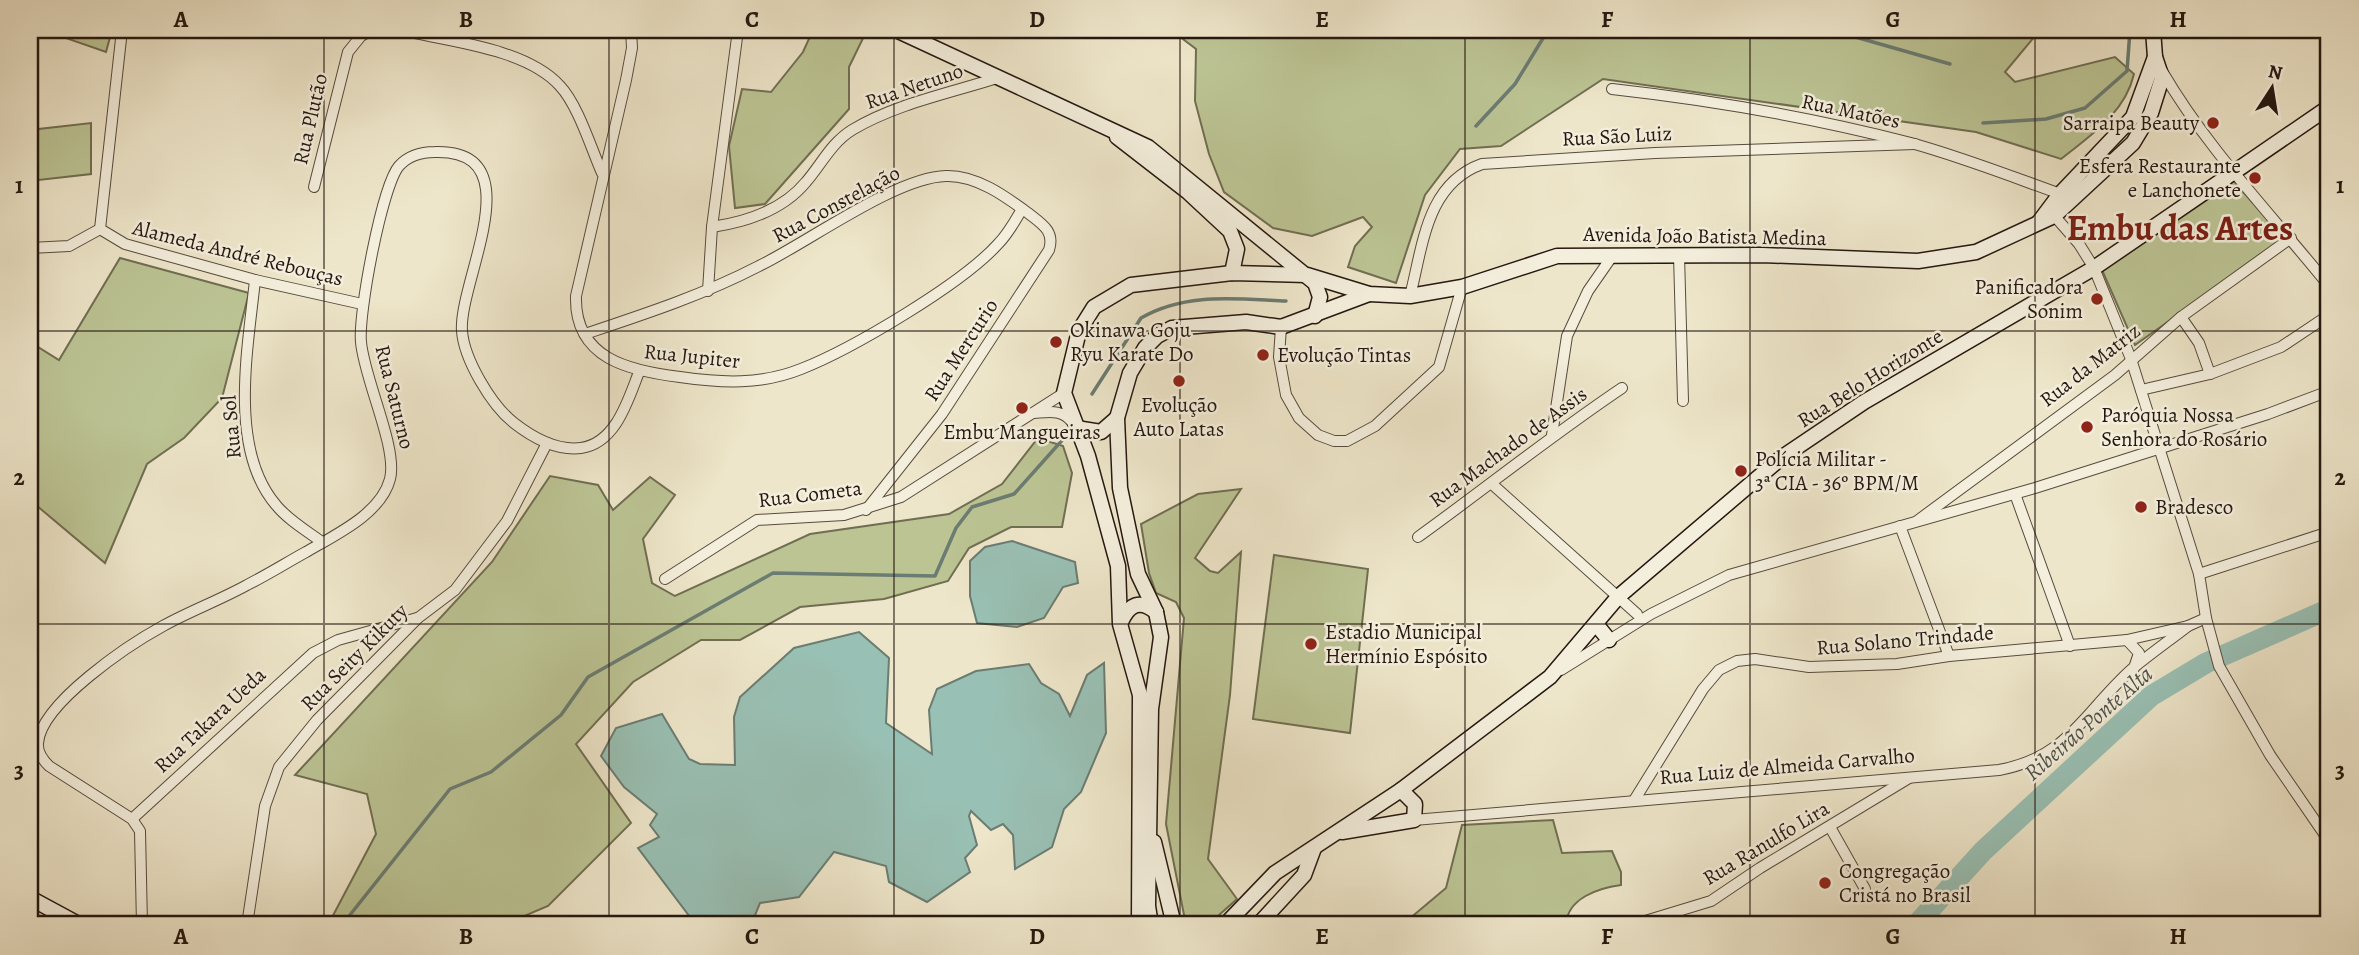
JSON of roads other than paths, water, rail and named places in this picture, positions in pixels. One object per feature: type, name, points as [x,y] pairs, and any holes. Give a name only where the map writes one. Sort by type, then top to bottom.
[{"type":"main road","name":"Avenida João Batista Medina","points":[[896,30],[914,35],[997,78],[1134,139],[1166,159],[1307,275]]},
{"type":"main road","points":[[2053,214],[2075,199],[2133,143],[2144,128],[2159,91],[2153,30]]},
{"type":"main road","points":[[2053,214],[2133,117],[2158,63]]},
{"type":"main road","name":"Rua Belo Horizonte","points":[[1401,790],[1550,677],[1618,597],[1781,458],[1864,402],[2094,268],[2329,107]]},
{"type":"main road","name":"Avenida João Batista Medina","points":[[1105,127],[1188,192],[1230,231],[1237,249],[1232,273],[1307,275],[1369,293],[1410,296],[1462,287],[1557,256],[1679,255],[1936,261],[1976,252],[2053,214]]},
{"type":"main road","points":[[1139,925],[1140,695],[1120,624],[1118,566],[1088,456],[1064,393],[1079,331],[1094,307],[1105,298],[1131,285],[1232,273]]},
{"type":"main road","points":[[1151,925],[1148,906],[1152,700],[1161,644],[1156,612],[1138,574],[1120,488],[1117,418],[1130,373],[1145,348],[1157,336],[1172,328],[1199,324],[1246,322],[1281,327],[1315,316],[1320,290],[1307,275]]},
{"type":"main road","name":"Avenida João Batista Medina","points":[[1315,316],[1369,293]]},
{"type":"main road","points":[[1076,428],[1101,432],[1117,418]]},
{"type":"main road","points":[[1120,624],[1127,609],[1136,604],[1143,604],[1156,612]]},
{"type":"main road","points":[[1596,624],[1609,640]]},
{"type":"main road","points":[[1225,925],[1275,873],[1401,790],[1415,804],[1414,820]]},
{"type":"main road","points":[[1384,802],[1383,819],[1387,826]]},
{"type":"main road","name":"Rua Luiz de Almeida Carvalho","points":[[1338,833],[1414,820]]},
{"type":"main road","points":[[1150,824],[1174,925]]},
{"type":"main road","points":[[1258,925],[1304,875],[1314,848]]},
{"type":"main road","points":[[1275,873],[1304,875]]},
{"type":"main road","points":[[30,898],[80,925]]},
{"type":"street","points":[[30,248],[69,246],[100,229],[122,30]]},
{"type":"street","name":"Rua Plutão","points":[[314,187],[348,52],[361,36],[371,30]]},
{"type":"street","points":[[400,30],[513,57],[545,73],[566,93],[602,173]]},
{"type":"street","name":"Rua Jupiter","points":[[631,30],[632,48],[626,80],[602,173],[576,296],[576,313],[585,334],[610,360],[639,372],[735,383],[767,379],[800,369],[845,348],[940,290],[997,245],[1022,209]]},
{"type":"street","points":[[708,291],[712,227],[738,30]]},
{"type":"street","points":[[2158,63],[2188,115],[2329,286]]},
{"type":"street","name":"Rua Netuno","points":[[712,227],[745,222],[790,195],[804,185],[841,138],[877,116],[997,78]]},
{"type":"street","name":"Rua Matões","points":[[1612,89],[1828,124],[1915,144],[2053,214]]},
{"type":"street","name":"Rua São Luiz","points":[[1410,296],[1435,203],[1447,185],[1464,171],[1482,164],[1655,153],[1915,144]]},
{"type":"street","name":"Rua Saturno","points":[[132,819],[75,785],[44,761],[37,744],[48,718],[72,693],[123,651],[163,625],[246,586],[322,542],[371,507],[385,490],[391,474],[388,448],[366,377],[360,334],[362,304],[377,233],[397,169],[412,156],[444,152],[472,163],[483,175],[488,194],[461,333],[476,372],[499,410],[521,428],[547,443],[579,449],[595,445],[607,435],[628,401],[639,372]]},
{"type":"street","name":"Rua Constelação","points":[[585,334],[682,303],[761,265],[892,192],[921,181],[946,176],[965,178],[982,184],[1022,209]]},
{"type":"street","name":"Rua Mercurio","points":[[866,510],[942,414],[1049,250],[1051,234],[1045,226],[1022,209]]},
{"type":"street","points":[[2053,214],[2094,268],[2131,359],[2161,446],[2199,574],[2206,618],[2219,666],[2270,755],[2329,841]]},
{"type":"street","name":"Alameda André Rebouças","points":[[100,229],[125,244],[255,280],[362,304]]},
{"type":"street","name":"Rua da Matriz","points":[[1914,524],[2115,374],[2181,317],[2291,238]]},
{"type":"street","points":[[1552,435],[1567,336],[1588,291],[1613,255]]},
{"type":"street","points":[[1679,255],[1683,401]]},
{"type":"street","name":"Rua Sol","points":[[255,280],[246,387],[248,449],[255,471],[277,508],[322,542]]},
{"type":"street","points":[[1281,327],[1279,357],[1282,379],[1299,418],[1318,435],[1334,441],[1347,441],[1375,426],[1439,367],[1462,287]]},
{"type":"street","points":[[2141,390],[2210,374],[2281,347],[2329,315]]},
{"type":"street","points":[[2181,317],[2199,343],[2210,374]]},
{"type":"street","name":"Rua Machado de Assis","points":[[1418,537],[1492,484],[1552,435],[1622,388]]},
{"type":"street","points":[[1550,677],[1651,614],[1729,575],[2015,495],[2161,446],[2268,414],[2329,391]]},
{"type":"street","name":"Rua Cometa","points":[[665,579],[757,520],[844,515],[866,510],[927,483],[1064,393]]},
{"type":"street","points":[[1034,413],[1055,412],[1066,415],[1076,428]]},
{"type":"street","name":"Rua Seity Kikuty","points":[[247,925],[265,806],[279,767],[317,720],[418,618],[455,590],[508,521],[547,443]]},
{"type":"street","points":[[1492,484],[1637,614],[1651,614]]},
{"type":"street","points":[[2015,495],[2070,646]]},
{"type":"street","points":[[1900,526],[1950,656]]},
{"type":"street","points":[[2199,574],[2329,532]]},
{"type":"street","points":[[1632,627],[1637,614]]},
{"type":"street","name":"Rua Takara Ueda","points":[[132,819],[313,653],[338,640],[418,618]]},
{"type":"street","name":"Rua Solano Trindade","points":[[1635,799],[1703,689],[1719,670],[1737,661],[1755,659],[1809,667],[1897,664],[1950,656],[2127,640],[2188,626],[2206,618]]},
{"type":"street","name":"Rua Luiz de Almeida Carvalho","points":[[1414,820],[2028,765],[2049,753],[2073,733],[2134,668],[2188,626]]},
{"type":"street","points":[[2127,640],[2138,653],[2134,668]]},
{"type":"street","name":"Rua Ranulfo Lira","points":[[1632,925],[1711,901],[1760,868],[1913,776]]},
{"type":"street","points":[[132,819],[142,836],[142,925]]},
{"type":"street","points":[[1830,827],[1865,889]]},
{"type":"water","points":[[1012,541],[1075,562],[1078,583],[1063,587],[1044,618],[1017,627],[977,623],[970,596],[970,561],[985,547]]},
{"type":"water","points":[[859,632],[889,658],[886,723],[932,754],[929,710],[937,689],[976,671],[1029,664],[1041,683],[1059,694],[1070,716],[1087,675],[1104,663],[1106,733],[1081,792],[1064,809],[1052,847],[1015,869],[1013,835],[1003,824],[991,830],[971,811],[969,816],[977,845],[965,858],[970,872],[927,902],[889,882],[886,866],[834,852],[799,897],[760,903],[751,925],[696,925],[638,848],[659,837],[650,825],[657,814],[624,787],[601,756],[616,728],[662,714],[689,759],[700,764],[735,765],[734,717],[740,697],[794,648]]},
{"type":"waterway","points":[[1476,126],[1515,84],[1548,30]]},
{"type":"waterway","points":[[1831,30],[1950,64]]},
{"type":"waterway","points":[[1983,123],[2046,119],[2085,108],[2127,71],[2130,30]]},
{"type":"waterway","points":[[1092,394],[1141,318],[1176,304],[1193,301],[1286,301]]},
{"type":"waterway","points":[[342,925],[450,789],[491,772],[561,715],[588,677],[773,573],[935,576],[956,528],[972,507],[1014,494],[1065,437]]},
{"type":"waterway","name":"Ribeirão Ponte Alta","points":[[1916,925],[1983,851],[2151,696],[2206,663],[2329,609]]},
{"type":"place","name":"Sarraipa Beauty","points":[[2213,123]]},
{"type":"place","name":"Esfera Restaurante e Lanchonete","points":[[2255,178]]},
{"type":"place","name":"Panificadora Sonim","points":[[2097,299]]},
{"type":"place","name":"Okinawa Goju Ryu Karate Do","points":[[1056,342]]},
{"type":"place","name":"Evolução Tintas","points":[[1263,355]]},
{"type":"place","name":"Evolução Auto Latas","points":[[1179,381]]},
{"type":"place","name":"Embu Mangueiras","points":[[1022,408]]},
{"type":"place","name":"Paróquia Nossa Senhora do Rosário","points":[[2087,427]]},
{"type":"place","name":"Polícia Militar - 3ª CIA - 36º BPM/M","points":[[1741,471]]},
{"type":"place","name":"Bradesco","points":[[2141,507]]},
{"type":"place","name":"Estadio Municipal Hermínio Espósito","points":[[1311,644]]},
{"type":"place","name":"Congregação Cristá no Brasil","points":[[1825,883]]},
{"type":"district","name":"Embu das Artes","points":[[2180,228]]}]
